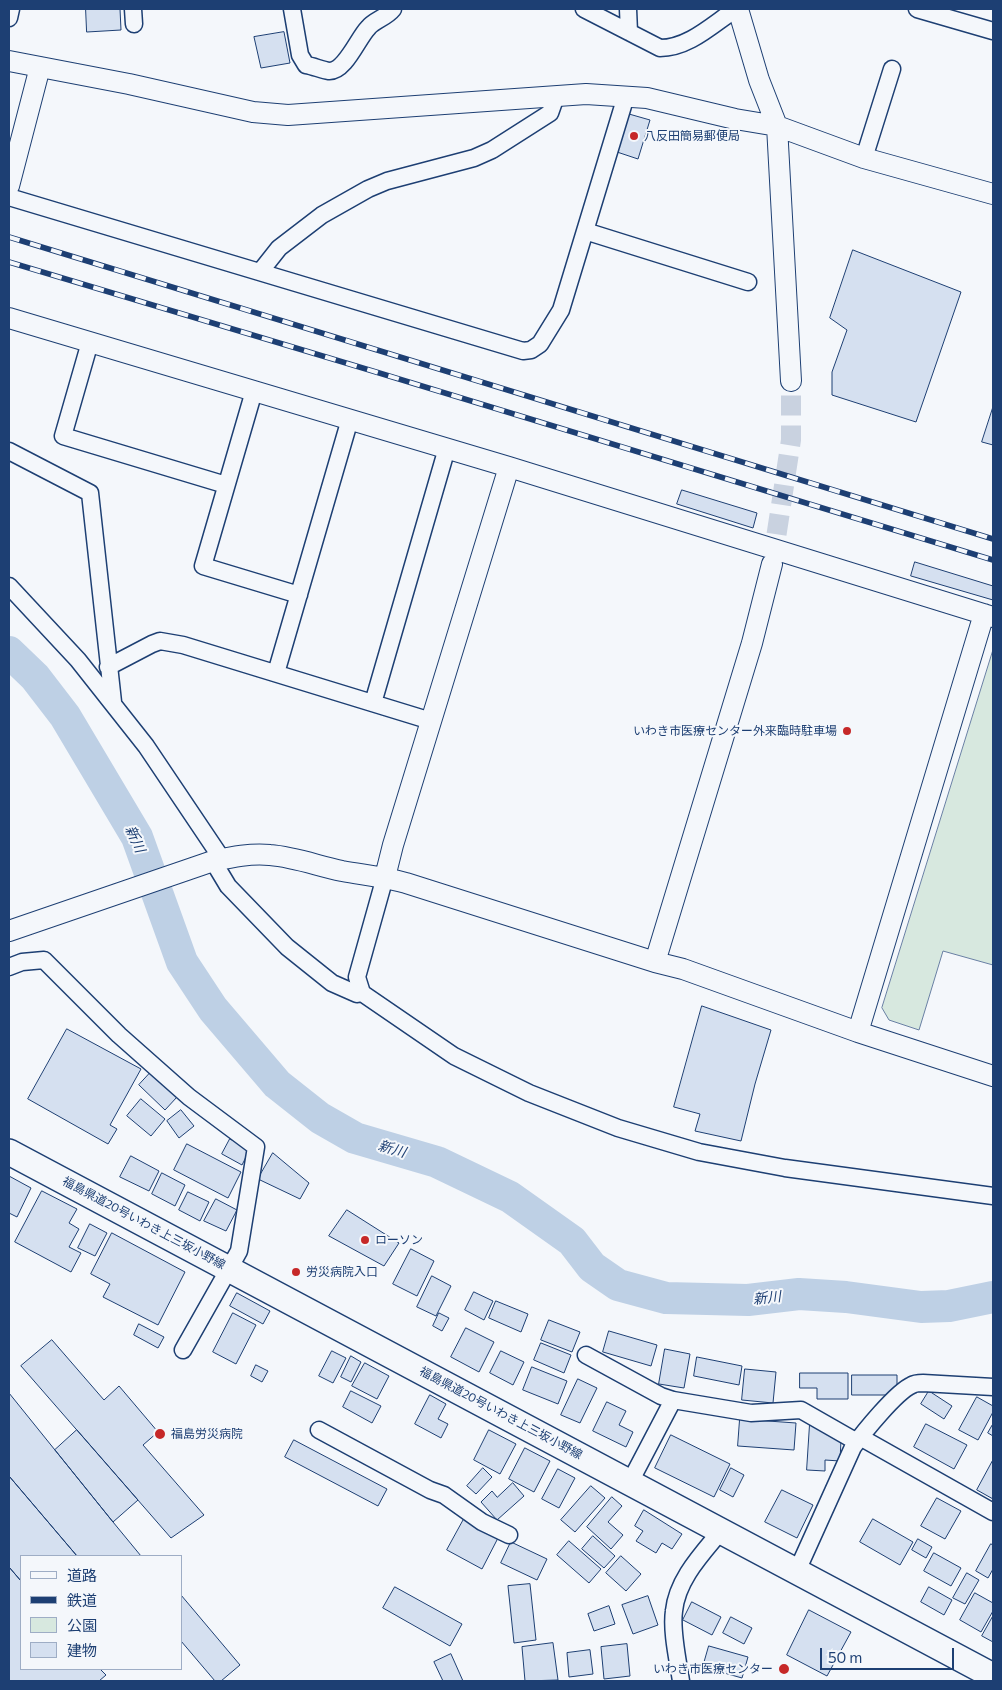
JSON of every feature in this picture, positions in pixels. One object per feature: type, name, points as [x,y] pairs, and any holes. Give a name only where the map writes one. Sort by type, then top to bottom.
[{"type":"main road","name":"福島県道20号いわき上三坂小野線","points":[[9,1152],[630,1482],[720,1532],[993,1675]]},
{"type":"street","points":[[9,18],[11,9]]},
{"type":"street","points":[[292,9],[300,55],[306,64],[330,71],[338,69],[369,26],[380,20],[392,9]]},
{"type":"street","points":[[584,9],[660,48],[671,48],[688,41],[737,9],[759,80],[778,126],[791,381]]},
{"type":"street","points":[[628,9],[629,32]]},
{"type":"street","points":[[916,9],[993,32]]},
{"type":"street","points":[[9,61],[129,84],[254,112],[288,116],[586,94],[647,98],[746,122],[778,126],[864,158],[993,194]]},
{"type":"street","points":[[9,186],[40,67]]},
{"type":"street","points":[[864,158],[892,69]]},
{"type":"street","points":[[260,272],[279,248],[322,216],[368,189],[387,181],[474,158],[492,150],[550,113],[556,96]]},
{"type":"street","points":[[9,197],[524,352],[540,344],[561,310],[626,96]]},
{"type":"street","points":[[585,231],[748,282]]},
{"type":"street","points":[[9,318],[447,448],[989,615],[858,1032]]},
{"type":"street","points":[[90,342],[63,436],[226,485]]},
{"type":"street","points":[[254,391],[203,566],[298,595]]},
{"type":"street","points":[[276,673],[350,420]]},
{"type":"street","points":[[373,703],[447,448]]},
{"type":"street","points":[[9,451],[90,493],[113,704]]},
{"type":"street","points":[[509,467],[357,976],[362,993],[454,1056],[529,1093],[618,1128],[699,1152],[785,1168],[993,1196]]},
{"type":"street","points":[[656,962],[752,643],[772,564]]},
{"type":"street","points":[[9,586],[78,660],[146,746],[228,886],[287,947],[332,983],[357,994],[362,993]]},
{"type":"street","points":[[108,667],[152,644],[160,642],[183,645],[432,721]]},
{"type":"street","points":[[18,927],[212,861],[243,855],[271,855],[385,877],[683,969],[858,1032],[993,1076]]},
{"type":"street","points":[[9,967],[22,962],[44,960],[119,1035],[189,1097],[256,1147],[239,1251],[183,1350]]},
{"type":"street","points":[[586,1355],[662,1396],[673,1400],[751,1413],[801,1410],[993,1512]]},
{"type":"street","points":[[796,1571],[858,1440],[865,1430],[911,1385],[923,1383],[993,1387]]},
{"type":"street","points":[[630,1482],[673,1400]]},
{"type":"street","points":[[319,1430],[430,1490],[444,1495],[482,1522],[509,1535]]},
{"type":"street","points":[[680,1681],[673,1621],[676,1600],[694,1563],[720,1532]]},
{"type":"green space","points":[[993,650],[993,965],[943,951],[919,1030],[889,1020],[882,1008]]},
{"type":"building","points":[[86,9],[120,9],[121,30],[87,32]]},
{"type":"building","points":[[284,32],[290,63],[261,68],[254,37]]},
{"type":"building","points":[[629,114],[650,120],[638,159],[617,152]]},
{"type":"building","points":[[853,250],[961,292],[916,422],[832,395],[832,372],[847,330],[830,318]]},
{"type":"building","points":[[993,407],[993,445],[982,442]]},
{"type":"building","points":[[682,490],[757,513],[753,528],[677,504]]},
{"type":"building","points":[[915,562],[993,586],[993,600],[911,576]]},
{"type":"building","points":[[702,1006],[771,1030],[741,1141],[695,1131],[700,1114],[674,1107]]},
{"type":"building","points":[[67,1029],[141,1069],[110,1125],[117,1129],[108,1144],[28,1099]]},
{"type":"building","points":[[151,1072],[177,1097],[165,1110],[139,1085]]},
{"type":"building","points":[[141,1099],[165,1119],[151,1136],[127,1116]]},
{"type":"building","points":[[181,1110],[194,1126],[179,1138],[167,1121]]},
{"type":"building","points":[[230,1139],[250,1149],[242,1165],[222,1154]]},
{"type":"building","points":[[187,1144],[241,1172],[228,1198],[174,1170]]},
{"type":"building","points":[[273,1153],[309,1183],[300,1199],[258,1179]]},
{"type":"building","points":[[131,1156],[159,1171],[149,1191],[120,1177]]},
{"type":"building","points":[[162,1173],[185,1185],[175,1206],[152,1194]]},
{"type":"building","points":[[9,1176],[31,1188],[17,1217],[9,1213]]},
{"type":"building","points":[[42,1191],[77,1209],[69,1223],[79,1229],[69,1247],[81,1253],[71,1272],[15,1242]]},
{"type":"building","points":[[188,1192],[209,1202],[200,1221],[179,1210]]},
{"type":"building","points":[[216,1199],[237,1210],[226,1231],[204,1221]]},
{"type":"building","name":"ローソン","points":[[347,1210],[399,1243],[384,1266],[329,1236]]},
{"type":"building","points":[[90,1224],[107,1233],[95,1256],[78,1248]]},
{"type":"building","points":[[112,1233],[185,1272],[158,1325],[103,1297],[110,1284],[91,1274]]},
{"type":"building","points":[[411,1249],[434,1261],[417,1296],[393,1284]]},
{"type":"building","points":[[432,1276],[451,1286],[436,1316],[417,1307]]},
{"type":"building","points":[[474,1292],[493,1301],[484,1320],[465,1310]]},
{"type":"building","points":[[237,1293],[270,1311],[263,1324],[230,1306]]},
{"type":"building","points":[[496,1301],[528,1314],[521,1332],[489,1318]]},
{"type":"building","points":[[233,1313],[256,1325],[236,1364],[213,1352]]},
{"type":"building","points":[[439,1313],[449,1318],[442,1331],[433,1326]]},
{"type":"building","points":[[549,1320],[580,1332],[572,1352],[541,1340]]},
{"type":"building","points":[[139,1324],[164,1337],[158,1348],[134,1335]]},
{"type":"building","points":[[466,1328],[494,1342],[479,1372],[451,1357]]},
{"type":"building","points":[[609,1331],[657,1345],[651,1366],[603,1352]]},
{"type":"building","points":[[52,1340],[104,1400],[119,1386],[158,1432],[143,1445],[204,1515],[171,1538],[21,1366]]},
{"type":"building","points":[[541,1343],[571,1355],[564,1373],[534,1360]]},
{"type":"building","points":[[665,1349],[690,1354],[684,1388],[659,1384]]},
{"type":"building","points":[[332,1351],[346,1358],[333,1383],[319,1376]]},
{"type":"building","points":[[501,1351],[524,1362],[513,1385],[490,1373]]},
{"type":"building","points":[[351,1356],[361,1362],[351,1382],[341,1377]]},
{"type":"building","points":[[697,1357],[742,1366],[739,1385],[694,1376]]},
{"type":"building","points":[[365,1363],[389,1376],[377,1399],[352,1386]]},
{"type":"building","points":[[256,1365],[268,1371],[262,1382],[251,1376]]},
{"type":"building","points":[[532,1367],[567,1381],[558,1404],[523,1390]]},
{"type":"building","points":[[745,1369],[776,1372],[773,1403],[742,1400]]},
{"type":"building","points":[[800,1373],[848,1373],[848,1399],[817,1399],[817,1388],[800,1388]]},
{"type":"building","points":[[852,1375],[897,1375],[897,1395],[852,1395]]},
{"type":"building","points":[[578,1379],[597,1388],[580,1423],[561,1415]]},
{"type":"building","points":[[351,1391],[381,1406],[372,1423],[343,1407]]},
{"type":"building","points":[[929,1391],[952,1406],[944,1419],[921,1404]]},
{"type":"building","points":[[9,1393],[140,1555],[76,1555],[9,1476]]},
{"type":"building","points":[[430,1395],[446,1404],[438,1419],[448,1424],[441,1438],[415,1424]]},
{"type":"building","points":[[977,1397],[993,1406],[993,1412],[978,1440],[959,1430]]},
{"type":"building","points":[[607,1402],[626,1411],[619,1425],[633,1432],[626,1447],[593,1431]]},
{"type":"building","points":[[740,1419],[796,1423],[794,1450],[738,1446]]},
{"type":"building","points":[[810,1423],[841,1440],[840,1461],[825,1460],[825,1471],[807,1470]]},
{"type":"building","points":[[926,1424],[967,1445],[954,1469],[914,1447]]},
{"type":"building","points":[[993,1424],[993,1436],[988,1433]]},
{"type":"building","points":[[77,1430],[138,1500],[113,1522],[55,1450]]},
{"type":"building","points":[[489,1430],[516,1444],[500,1474],[474,1460]]},
{"type":"building","points":[[671,1435],[730,1464],[714,1497],[655,1468]]},
{"type":"building","points":[[294,1440],[387,1489],[378,1506],[285,1457]]},
{"type":"building","points":[[525,1448],[550,1461],[534,1492],[509,1479]]},
{"type":"building","points":[[993,1460],[993,1499],[977,1490]]},
{"type":"building","points":[[483,1468],[492,1477],[476,1494],[467,1486]]},
{"type":"building","points":[[731,1468],[744,1475],[733,1497],[720,1490]]},
{"type":"building","points":[[558,1469],[575,1478],[559,1508],[542,1499]]},
{"type":"building","points":[[9,1476],[76,1555],[20,1555],[20,1580],[9,1567]]},
{"type":"building","points":[[513,1483],[524,1496],[497,1520],[481,1502],[492,1491],[497,1497]]},
{"type":"building","points":[[591,1486],[605,1498],[575,1532],[561,1520]]},
{"type":"building","points":[[782,1490],[813,1505],[797,1538],[765,1522]]},
{"type":"building","points":[[612,1497],[622,1506],[608,1522],[623,1535],[611,1549],[587,1527]]},
{"type":"building","points":[[937,1498],[961,1511],[945,1539],[921,1526]]},
{"type":"building","points":[[644,1510],[682,1534],[672,1549],[662,1543],[656,1553],[636,1541],[643,1531],[635,1526]]},
{"type":"building","points":[[464,1519],[498,1538],[482,1569],[447,1550]]},
{"type":"building","points":[[873,1519],[913,1542],[900,1565],[860,1542]]},
{"type":"building","points":[[593,1536],[615,1556],[604,1568],[582,1549]]},
{"type":"building","points":[[918,1539],[932,1547],[926,1558],[912,1550]]},
{"type":"building","points":[[569,1541],[601,1569],[589,1583],[557,1555]]},
{"type":"building","points":[[511,1542],[547,1559],[537,1580],[501,1563]]},
{"type":"building","points":[[991,1544],[993,1545],[993,1569],[988,1578],[976,1571]]},
{"type":"building","points":[[934,1553],[961,1568],[951,1586],[924,1571]]},
{"type":"building","points":[[621,1556],[641,1574],[626,1591],[606,1573]]},
{"type":"building","points":[[9,1567],[20,1580],[20,1670],[101,1670],[106,1675],[99,1681],[9,1681]]},
{"type":"building","points":[[967,1573],[979,1580],[965,1604],[953,1598]]},
{"type":"building","points":[[530,1584],[536,1640],[514,1643],[508,1586]]},
{"type":"building","points":[[395,1587],[462,1624],[450,1646],[383,1608]]},
{"type":"building","points":[[929,1587],[952,1600],[944,1615],[921,1602]]},
{"type":"building","points":[[975,1593],[993,1603],[993,1611],[981,1632],[960,1620]]},
{"type":"building","points":[[182,1596],[240,1665],[221,1681],[215,1681],[182,1642]]},
{"type":"building","points":[[648,1596],[658,1625],[633,1634],[622,1605]]},
{"type":"building","points":[[692,1602],[721,1617],[712,1635],[683,1620]]},
{"type":"building","points":[[609,1606],[615,1624],[594,1631],[588,1614]]},
{"type":"building","points":[[809,1610],[851,1632],[827,1676],[787,1655]]},
{"type":"building","points":[[993,1616],[993,1642],[982,1636]]},
{"type":"building","points":[[731,1617],[752,1628],[744,1644],[723,1633]]},
{"type":"building","points":[[553,1643],[558,1680],[525,1681],[522,1647]]},
{"type":"building","points":[[627,1644],[630,1676],[604,1679],[601,1647]]},
{"type":"building","points":[[709,1646],[748,1657],[742,1678],[703,1667]]},
{"type":"building","points":[[590,1650],[593,1674],[569,1677],[567,1653]]},
{"type":"building","points":[[451,1654],[463,1681],[443,1681],[434,1662]]},
{"type":"waterway","name":"新川","points":[[9,652],[35,677],[65,716],[137,837],[182,962],[213,1009],[277,1084],[320,1118],[355,1138],[437,1162],[510,1197],[572,1241],[592,1267],[618,1285],[666,1298],[748,1300],[799,1294],[846,1297],[921,1307],[949,1306],[993,1297]]},
{"type":"tunnel","points":[[772,564],[791,440],[791,381]]},
{"type":"railway","points":[[9,237],[993,539]]},
{"type":"railway","points":[[9,262],[993,560]]},
{"type":"place","name":"八反田簡易郵便局","points":[[634,136]]},
{"type":"place","name":"いわき市医療センター外来臨時駐車場","points":[[847,731]]},
{"type":"place","name":"ローソン","points":[[365,1240]]},
{"type":"place","name":"労災病院入口","points":[[296,1272]]},
{"type":"place","name":"福島労災病院","points":[[160,1434]]},
{"type":"place","name":"いわき市医療センター","points":[[784,1669]]}]
